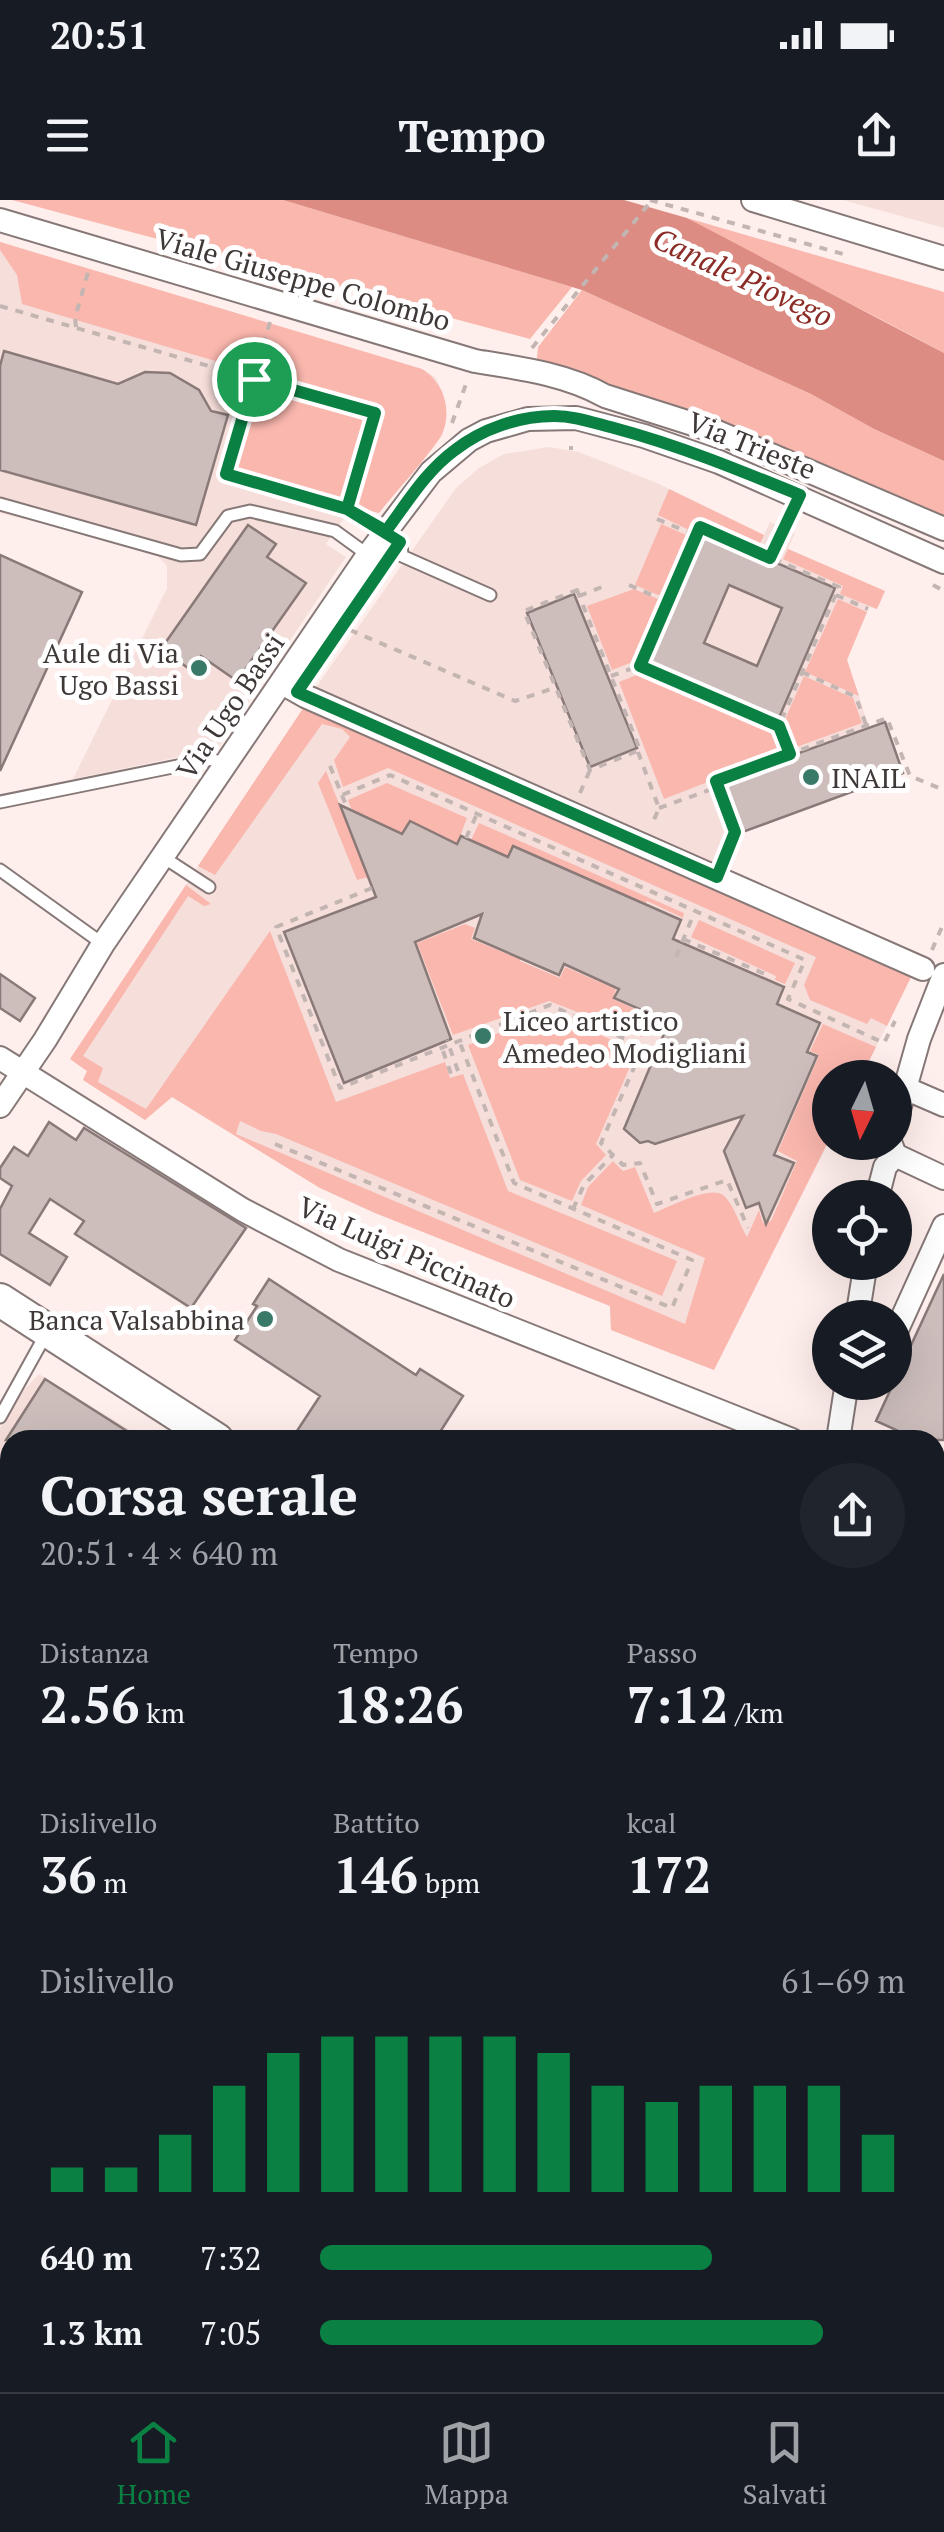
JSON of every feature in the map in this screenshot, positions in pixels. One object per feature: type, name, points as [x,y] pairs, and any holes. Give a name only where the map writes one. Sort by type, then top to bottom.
[{"type":"street","points":[[753,200],[944,258]]},
{"type":"street","name":"Viale Giuseppe Colombo","points":[[0,220],[474,361],[533,371],[715,431],[944,529]]},
{"type":"street","name":"Via Trieste","points":[[528,419],[576,418],[644,436],[800,495],[944,562]]},
{"type":"street","name":"Via Ugo Bassi","points":[[0,1106],[103,944],[368,555],[431,472],[452,452],[486,431],[528,419]]},
{"type":"street","points":[[282,684],[934,972],[912,1068]]},
{"type":"street","points":[[0,1058],[22,1072]]},
{"type":"street","name":"Via Luigi Piccinato","points":[[22,1072],[243,1210],[338,1260],[767,1430]]},
{"type":"street","points":[[912,1091],[944,1104]]},
{"type":"street","points":[[912,1160],[944,1178]]},
{"type":"street","points":[[910,1300],[944,1226]]},
{"type":"street","points":[[0,1300],[201,1430]]},
{"type":"street","points":[[840,1430],[844,1400]]},
{"type":"lane","points":[[0,504],[182,555],[200,554],[228,516],[250,511],[335,531],[368,555]]},
{"type":"lane","points":[[386,531],[400,542],[402,556],[490,595]]},
{"type":"lane","points":[[0,802],[212,759],[226,766]]},
{"type":"lane","points":[[163,857],[209,886]]},
{"type":"lane","points":[[0,870],[103,944]]},
{"type":"lane","points":[[0,1417],[48,1331]]},
{"type":"path","points":[[533,371],[532,344],[651,200],[852,257]]},
{"type":"path","points":[[76,327],[75,318],[90,268]]},
{"type":"path","points":[[0,306],[375,413],[347,509]]},
{"type":"path","points":[[270,323],[226,474],[347,509],[386,531]]},
{"type":"path","points":[[447,436],[474,361]]},
{"type":"path","points":[[770,558],[800,495]]},
{"type":"path","points":[[657,518],[697,536]]},
{"type":"path","points":[[640,666],[700,527],[839,587],[779,726],[790,754]]},
{"type":"path","points":[[928,582],[944,591]]},
{"type":"path","points":[[629,585],[668,602]]},
{"type":"path","points":[[579,596],[602,587]]},
{"type":"path","points":[[576,590],[579,596],[640,750],[590,770],[524,611],[576,590]]},
{"type":"path","points":[[836,595],[868,609]]},
{"type":"path","points":[[350,630],[515,701],[556,688]]},
{"type":"path","points":[[611,676],[640,666],[779,726]]},
{"type":"path","points":[[802,672],[856,697],[866,725]]},
{"type":"path","points":[[717,877],[735,832],[716,781],[887,718],[910,776],[944,790]]},
{"type":"path","points":[[637,751],[659,808],[718,787]]},
{"type":"path","points":[[330,766],[347,808]]},
{"type":"path","points":[[342,795],[390,776],[806,960],[788,1000],[884,1043],[894,1021]]},
{"type":"path","points":[[466,838],[477,814]]},
{"type":"path","points":[[372,888],[276,926],[340,1088],[550,1006],[644,1046],[601,1143],[623,1165],[640,1163],[657,1204],[728,1180],[748,1228]]},
{"type":"path","points":[[676,957],[695,911]]},
{"type":"path","points":[[683,940],[765,974]]},
{"type":"path","points":[[442,1049],[451,1074],[458,1072],[447,1040]]},
{"type":"path","points":[[274,1144],[672,1308],[692,1260],[514,1183],[459,1043]]},
{"type":"path","points":[[573,1209],[584,1186],[613,1156]]},
{"type":"shaded area","points":[[12,200],[283,200],[572,287],[530,339]]},
{"type":"shaded area","points":[[843,200],[944,200],[944,228]]},
{"type":"shaded area","points":[[687,218],[944,292],[944,353],[751,253]]},
{"type":"shaded area","points":[[0,242],[422,369],[435,377],[442,391],[446,407],[442,436],[379,513],[353,506],[347,514],[326,544],[346,557],[217,749],[73,779],[167,588],[167,566],[153,551],[0,513]]},
{"type":"shaded area","points":[[0,242],[422,369],[444,396],[443,432],[379,513],[353,506],[382,410],[22,304],[17,275],[0,250]]},
{"type":"shaded area","points":[[582,290],[811,394],[944,461],[944,517],[845,473],[737,432],[536,367],[538,347]]},
{"type":"shaded area","points":[[259,385],[369,417],[344,503],[234,471]]},
{"type":"shaded area","points":[[549,447],[579,452],[657,483],[764,535],[770,522],[795,533],[788,549],[885,591],[877,609],[869,607],[847,660],[869,727],[722,781],[740,833],[722,874],[561,803],[563,796],[314,690],[456,488],[479,468],[504,454]]},
{"type":"shaded area","points":[[669,489],[764,535],[758,548],[698,522],[693,532],[658,515]]},
{"type":"shaded area","points":[[661,524],[691,537],[665,598],[635,585]]},
{"type":"shaded area","points":[[788,549],[885,591],[877,609],[840,594],[843,586],[783,559]]},
{"type":"shaded area","points":[[634,589],[663,601],[638,660],[612,670],[587,606]]},
{"type":"shaded area","points":[[838,599],[867,612],[847,660],[859,696],[805,672]]},
{"type":"shaded area","points":[[644,672],[771,728],[780,754],[664,799],[619,682]]},
{"type":"shaded area","points":[[804,676],[853,698],[862,723],[794,748],[783,724]]},
{"type":"shaded area","name":"Liceo artistico Amedeo Modigliani","points":[[306,704],[913,973],[870,1060],[812,1060],[812,1160],[819,1160],[714,1370],[611,1330],[610,1306],[320,1188],[172,1097],[145,1120],[83,1080],[87,1071],[70,1059]]},
{"type":"shaded area","points":[[306,704],[913,973],[887,1026],[871,1018],[867,1024],[810,1000],[804,985],[816,957],[388,768],[343,787],[334,760],[350,737],[342,729],[322,724],[215,875],[198,866]]},
{"type":"shaded area","points":[[326,771],[368,877],[357,880],[318,783]]},
{"type":"shaded area","points":[[387,783],[467,818],[457,844],[410,821],[402,834],[352,811],[348,800]]},
{"type":"shaded area","points":[[479,823],[684,913],[683,918],[647,901],[645,904],[544,873],[548,860],[514,846],[508,857],[471,840]]},
{"type":"shaded area","points":[[186,885],[211,904],[204,906],[188,896],[83,1056],[103,1068],[98,1082],[146,1109],[270,931],[336,1102],[445,1062],[450,1078],[463,1074],[508,1191],[677,1261],[662,1296],[276,1134],[240,1121],[236,1134],[685,1324],[705,1258],[581,1205],[588,1187],[613,1161],[623,1171],[635,1167],[654,1213],[689,1198],[717,1193],[730,1204],[747,1237],[759,1210],[763,1223],[771,1221],[797,1161],[778,1151],[812,1071],[812,1160],[819,1160],[714,1370],[611,1330],[610,1306],[320,1188],[172,1097],[145,1120],[83,1080],[87,1071],[70,1059]]},
{"type":"shaded area","points":[[699,920],[795,963],[785,984],[775,980],[776,976],[691,937]]},
{"type":"shaded area","points":[[465,924],[475,928],[471,939],[510,955],[518,940],[526,943],[520,961],[560,978],[565,967],[616,989],[613,999],[646,1014],[643,1021],[648,1023],[642,1037],[549,1001],[453,1035],[417,943]]},
{"type":"shaded area","points":[[550,1013],[637,1051],[596,1144],[606,1155],[581,1181],[572,1201],[520,1180],[468,1045]]},
{"type":"shaded area","points":[[823,1024],[876,1047],[870,1060],[817,1060],[819,1055],[810,1051]]},
{"type":"shaded area","points":[[39,1374],[130,1430],[0,1430],[23,1391]]},
{"type":"water","name":"Canale Piovego","points":[[283,200],[624,200],[687,218],[944,353],[944,461],[811,394],[582,290]]},
{"type":"building","points":[[4,351],[118,384],[145,372],[170,373],[199,390],[211,411],[228,415],[196,525],[0,470],[0,366]]},
{"type":"building","points":[[248,525],[276,544],[267,557],[306,583],[237,681],[201,656],[191,670],[161,649]]},
{"type":"building","points":[[702,531],[835,588],[778,720],[645,663]],"holes":[[[729,585],[782,608],[757,666],[704,643]]]},
{"type":"building","points":[[0,555],[82,592],[0,771]]},
{"type":"building","points":[[574,594],[637,748],[590,767],[527,613]]},
{"type":"building","name":"INAIL","points":[[885,722],[903,773],[740,833],[721,781]]},
{"type":"building","points":[[340,805],[402,834],[410,821],[457,844],[461,836],[508,857],[513,846],[681,920],[673,939],[784,987],[777,1004],[820,1023],[807,1052],[817,1056],[774,1155],[794,1163],[766,1224],[759,1203],[746,1208],[724,1151],[743,1116],[655,1144],[640,1143],[624,1129],[669,1022],[614,998],[619,989],[564,964],[559,975],[474,938],[482,914],[415,942],[451,1039],[344,1083],[284,932],[376,897]]},
{"type":"building","points":[[0,974],[35,998],[20,1021],[0,1008]]},
{"type":"building","points":[[49,1122],[76,1140],[84,1128],[246,1228],[191,1308],[75,1234],[84,1221],[50,1199],[29,1233],[67,1257],[50,1285],[0,1254],[0,1209],[12,1186],[0,1178],[0,1168],[14,1147],[28,1156]]},
{"type":"building","points":[[944,1274],[944,1430],[896,1430],[876,1421],[886,1400],[912,1400],[912,1343]]},
{"type":"building","points":[[269,1279],[416,1375],[420,1369],[463,1396],[441,1430],[298,1430],[320,1396],[235,1340],[257,1306],[253,1304]]},
{"type":"building","points":[[45,1379],[125,1430],[12,1430]]},
{"type":"place","name":"Aule di Via Ugo Bassi","points":[[199,668]]},
{"type":"place","name":"INAIL","points":[[811,777]]},
{"type":"place","name":"Liceo artistico Amedeo Modigliani","points":[[483,1036]]},
{"type":"place","name":"Banca Valsabbina","points":[[265,1319]]},
{"type":"route","points":[[254,379],[226,474],[347,509],[400,542],[297,692],[717,877],[735,832],[716,781],[790,754],[779,726],[640,666],[700,527],[770,558],[800,495],[644,436],[554,416],[506,424],[469,440],[431,472],[386,531],[347,509],[375,413],[254,379]]}]
